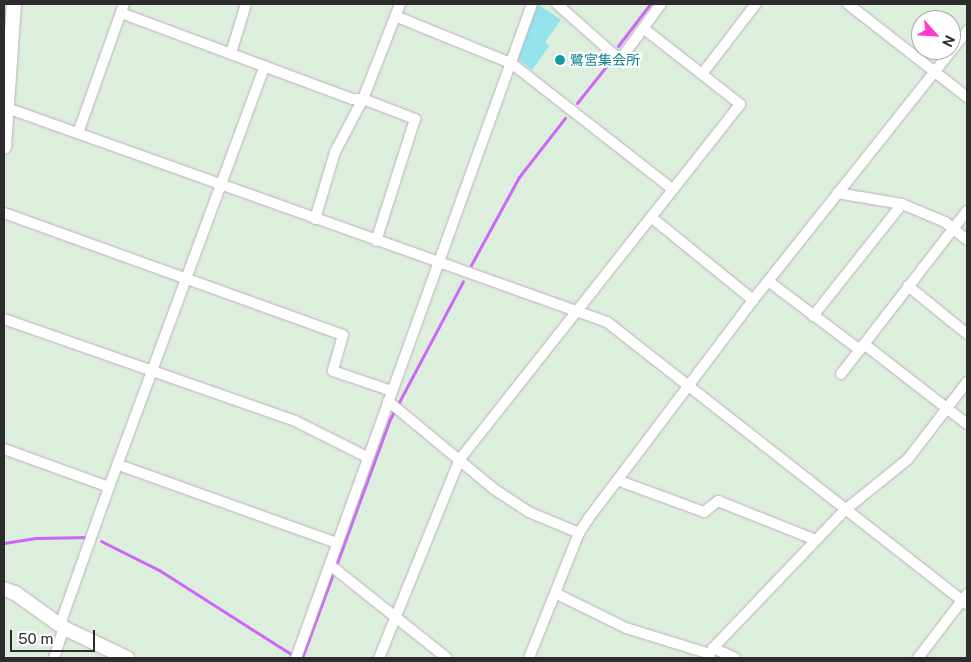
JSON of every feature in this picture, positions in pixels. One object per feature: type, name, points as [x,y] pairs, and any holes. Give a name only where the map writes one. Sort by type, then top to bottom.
[{"type":"main road","points":[[4,147],[11,5]]},
{"type":"main road","points":[[4,589],[15,593],[64,628],[127,658]]},
{"type":"street","points":[[231,53],[246,4]]},
{"type":"street","points":[[315,219],[334,152],[363,99],[400,4]]},
{"type":"street","points":[[296,658],[333,567],[337,542],[367,457],[389,403],[532,4]]},
{"type":"street","points":[[558,4],[620,60],[660,4]]},
{"type":"street","points":[[702,74],[756,4]]},
{"type":"street","points":[[848,4],[967,97]]},
{"type":"street","points":[[78,133],[123,8],[265,66],[352,99],[363,99],[415,119],[376,240]]},
{"type":"street","points":[[395,16],[511,63],[672,189]]},
{"type":"street","points":[[379,658],[460,459],[740,104],[643,28]]},
{"type":"street","points":[[529,658],[579,533],[616,480],[690,385],[752,300],[967,31]]},
{"type":"street","points":[[54,658],[64,628],[62,619],[109,487],[120,465],[265,66]]},
{"type":"street","points":[[7,108],[438,264],[607,322],[690,385],[845,510],[966,600],[918,658]]},
{"type":"street","points":[[837,193],[902,204],[945,222],[967,240]]},
{"type":"street","points":[[813,316],[902,204]]},
{"type":"street","points":[[841,374],[967,211]]},
{"type":"street","points":[[4,213],[343,335],[333,370],[392,391]]},
{"type":"street","points":[[651,217],[752,300]]},
{"type":"street","points":[[768,281],[813,316],[862,347],[967,424]]},
{"type":"street","points":[[908,286],[967,334]]},
{"type":"street","points":[[4,319],[152,373],[295,421],[367,457]]},
{"type":"street","points":[[710,653],[845,510],[908,459],[967,382]]},
{"type":"street","points":[[389,403],[460,459],[494,489],[529,512],[579,533]]},
{"type":"street","points":[[4,448],[109,487]]},
{"type":"street","points":[[120,465],[337,542]]},
{"type":"street","points":[[616,480],[704,512],[718,501],[816,540]]},
{"type":"street","points":[[333,567],[447,658]]},
{"type":"street","points":[[555,593],[626,628],[710,653],[734,658]]},
{"type":"shaded area","points":[[538,4],[561,20],[545,42],[549,46],[532,70],[518,59]]},
{"type":"waterway","points":[[618,46],[650,4]]},
{"type":"waterway","points":[[577,103],[608,64]]},
{"type":"waterway","points":[[471,265],[519,177],[565,118]]},
{"type":"waterway","points":[[302,658],[389,421],[463,281]]},
{"type":"waterway","points":[[4,543],[36,538],[90,537]]},
{"type":"waterway","points":[[101,541],[159,570],[291,654]]},
{"type":"place","name":"鷺宮集会所","points":[[560,60]]}]
